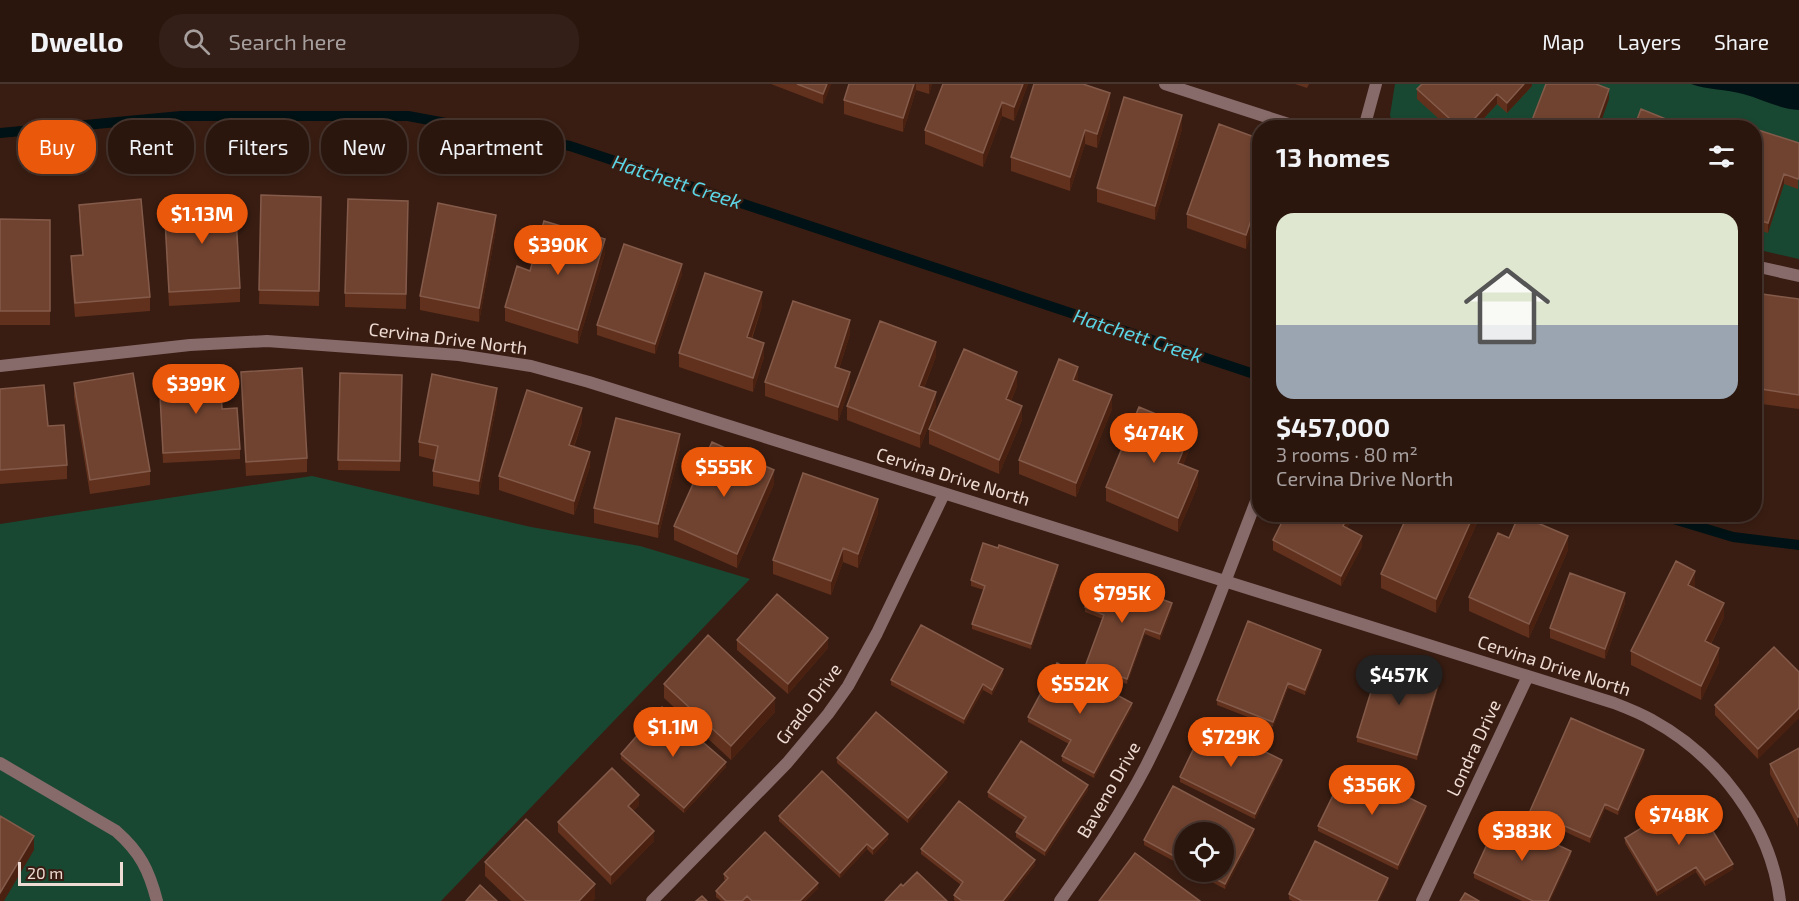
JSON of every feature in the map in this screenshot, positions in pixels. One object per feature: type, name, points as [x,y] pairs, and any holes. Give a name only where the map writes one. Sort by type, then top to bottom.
[{"type":"street","points":[[1165,84],[1276,120]]},
{"type":"street","points":[[1366,120],[1376,84]]},
{"type":"street","points":[[1762,268],[1799,276]]},
{"type":"street","name":"Cervina Drive North","points":[[0,366],[190,345],[267,341],[366,346],[459,355],[531,366],[589,382],[1614,703],[1652,720],[1683,740],[1714,768],[1742,800],[1770,857],[1780,901]]},
{"type":"street","name":"Grado Drive","points":[[652,901],[787,763],[828,714],[848,686],[877,633],[944,494]]},
{"type":"street","name":"Baveno Drive","points":[[1060,901],[1105,837],[1146,766],[1198,652],[1252,512]]},
{"type":"street","name":"Londra Drive","points":[[1422,901],[1527,676]]},
{"type":"street","points":[[0,763],[116,831],[130,843],[147,869],[157,901]]},
{"type":"green space","points":[[1395,84],[1799,84],[1799,259],[1762,251],[1762,120],[1391,120]]},
{"type":"green space","points":[[312,476],[531,527],[640,546],[750,579],[441,901],[0,901],[0,524]]},
{"type":"shaded area","points":[[1691,84],[1799,84],[1799,110],[1778,106],[1737,92]]},
{"type":"building","points":[[797,84],[827,84],[823,94]]},
{"type":"building","points":[[849,84],[914,84],[903,118],[844,100]]},
{"type":"building","points":[[943,84],[1023,84],[1014,107],[1002,102],[983,153],[925,130]]},
{"type":"building","points":[[1034,84],[1083,84],[1110,93],[1097,134],[1085,130],[1070,177],[1011,157]]},
{"type":"building","points":[[1422,84],[1524,84],[1507,103],[1497,94],[1473,120],[1451,120],[1417,89]]},
{"type":"building","points":[[1546,84],[1596,84],[1609,89],[1598,120],[1532,120]]},
{"type":"building","points":[[1124,97],[1182,115],[1155,206],[1097,188]]},
{"type":"building","points":[[1641,109],[1668,120],[1637,120]]},
{"type":"building","points":[[1219,124],[1252,136],[1252,217],[1246,235],[1187,214]]},
{"type":"building","points":[[1762,131],[1799,143],[1799,177],[1798,179],[1784,174],[1768,223],[1762,221]]},
{"type":"building","points":[[261,195],[321,197],[319,291],[259,290]]},
{"type":"building","points":[[141,199],[150,297],[75,303],[71,256],[83,255],[79,205]]},
{"type":"building","points":[[235,199],[240,288],[169,292],[164,202]]},
{"type":"building","points":[[348,199],[408,201],[406,294],[345,293]]},
{"type":"building","points":[[438,203],[496,215],[479,308],[420,296]]},
{"type":"building","points":[[0,219],[50,220],[50,311],[0,311]]},
{"type":"building","points":[[544,221],[605,239],[578,330],[505,307],[517,266],[530,271]]},
{"type":"building","points":[[624,244],[682,264],[655,344],[597,325]]},
{"type":"building","points":[[705,273],[762,292],[747,337],[764,343],[753,378],[679,353]]},
{"type":"building","points":[[1762,294],[1799,299],[1799,395],[1762,389]]},
{"type":"building","points":[[793,301],[850,320],[835,367],[850,372],[838,407],[765,382]]},
{"type":"building","points":[[880,321],[936,342],[919,386],[936,392],[920,434],[847,406]]},
{"type":"building","points":[[964,349],[1017,372],[1006,399],[1022,406],[999,460],[929,429]]},
{"type":"building","points":[[1059,359],[1078,367],[1073,380],[1112,395],[1076,483],[1019,460]]},
{"type":"building","points":[[302,368],[307,458],[246,462],[241,372]]},
{"type":"building","points":[[133,373],[150,471],[90,480],[74,383]]},
{"type":"building","points":[[220,373],[222,409],[237,408],[240,449],[163,453],[159,376]]},
{"type":"building","points":[[340,373],[402,375],[400,461],[338,460]]},
{"type":"building","points":[[432,374],[497,388],[479,481],[433,471],[438,446],[419,442]]},
{"type":"building","points":[[44,385],[48,426],[64,425],[67,465],[0,470],[0,389]]},
{"type":"building","points":[[527,390],[582,408],[569,445],[590,452],[574,501],[499,476]]},
{"type":"building","points":[[1139,407],[1192,429],[1178,463],[1198,471],[1178,518],[1106,487]]},
{"type":"building","points":[[616,418],[680,434],[658,524],[594,508]]},
{"type":"building","points":[[712,442],[774,470],[737,554],[674,526]]},
{"type":"building","points":[[803,473],[878,499],[858,554],[843,548],[831,581],[773,560]]},
{"type":"building","points":[[1282,522],[1345,522],[1343,526],[1362,536],[1341,576],[1273,540]]},
{"type":"building","points":[[1404,522],[1470,522],[1436,599],[1381,574]]},
{"type":"building","points":[[1516,522],[1535,522],[1568,536],[1529,624],[1469,597],[1498,533],[1509,538]]},
{"type":"building","points":[[983,543],[998,548],[999,545],[1058,565],[1031,644],[972,624],[985,586],[971,580]]},
{"type":"building","points":[[1676,561],[1695,571],[1688,585],[1724,603],[1705,641],[1719,648],[1701,686],[1631,651]]},
{"type":"building","points":[[1570,573],[1625,593],[1605,649],[1550,628]]},
{"type":"building","points":[[1096,575],[1172,603],[1160,634],[1145,629],[1127,679],[1086,664],[1104,615],[1085,607]]},
{"type":"building","points":[[777,594],[828,638],[788,684],[737,640]]},
{"type":"building","points":[[1248,621],[1321,650],[1305,690],[1288,683],[1273,722],[1217,700]]},
{"type":"building","points":[[921,625],[1003,669],[992,690],[983,684],[964,719],[891,680]]},
{"type":"building","points":[[708,635],[775,698],[731,746],[664,684]]},
{"type":"building","points":[[1774,647],[1799,672],[1799,708],[1758,749],[1715,705]]},
{"type":"building","points":[[1382,656],[1441,674],[1417,755],[1357,737]]},
{"type":"building","points":[[1057,663],[1132,703],[1094,773],[1062,756],[1071,740],[1028,717]]},
{"type":"building","points":[[662,707],[726,762],[684,808],[621,754]]},
{"type":"building","points":[[876,712],[947,772],[908,818],[837,758]]},
{"type":"building","points":[[1571,718],[1644,750],[1618,810],[1605,804],[1590,837],[1530,811]]},
{"type":"building","points":[[1206,723],[1282,760],[1255,814],[1180,777]]},
{"type":"building","points":[[1021,741],[1088,785],[1045,851],[1016,832],[1026,817],[988,792]]},
{"type":"building","points":[[1799,748],[1799,817],[1798,817],[1770,764]]},
{"type":"building","points":[[1347,767],[1426,806],[1398,865],[1318,826]]},
{"type":"building","points":[[612,768],[639,795],[628,806],[654,831],[611,875],[558,822]]},
{"type":"building","points":[[822,771],[888,834],[873,849],[867,844],[840,873],[779,816]]},
{"type":"building","points":[[1173,786],[1254,829],[1234,867],[1234,822],[1174,822],[1174,856],[1144,840]]},
{"type":"building","points":[[1692,797],[1733,864],[1705,880],[1696,867],[1657,891],[1625,838]]},
{"type":"building","points":[[959,801],[1035,860],[1003,901],[962,901],[954,895],[963,882],[921,849]]},
{"type":"building","points":[[0,816],[34,836],[0,893]]},
{"type":"building","points":[[1499,818],[1571,851],[1548,901],[1533,901],[1474,873]]},
{"type":"building","points":[[526,819],[595,884],[579,901],[526,901],[485,862]]},
{"type":"building","points":[[765,832],[818,883],[800,901],[752,901],[747,896],[742,901],[726,901],[716,891],[728,878],[724,874]]},
{"type":"building","points":[[1315,841],[1388,878],[1377,901],[1302,901],[1289,894]]},
{"type":"building","points":[[1135,853],[1200,901],[1099,901]]},
{"type":"building","points":[[917,872],[947,901],[885,901],[901,884],[903,886]]},
{"type":"building","points":[[480,885],[497,901],[466,901]]},
{"type":"building","points":[[1465,893],[1479,901],[1460,901]]},
{"type":"building","points":[[702,896],[707,901],[696,901]]},
{"type":"waterway","name":"Hatchett Creek","points":[[0,133],[181,116],[408,116],[570,146],[1252,373]]},
{"type":"waterway","name":"Hatchett Creek","points":[[1683,522],[1733,537],[1799,545]]}]
